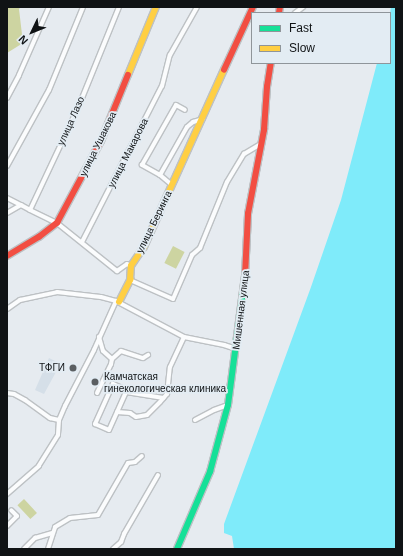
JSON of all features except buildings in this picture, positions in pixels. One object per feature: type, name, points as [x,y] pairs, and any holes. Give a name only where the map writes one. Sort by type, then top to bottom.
[{"type":"street","points":[[7,98],[19,76],[49,7]]},
{"type":"street","points":[[7,166],[49,90],[83,7]]},
{"type":"street","name":"улица Лазо","points":[[30,210],[78,108],[119,7]]},
{"type":"street","name":"улица Ушакова","points":[[7,256],[39,237],[57,223],[101,141],[156,7]]},
{"type":"street","name":"улица Макарова","points":[[82,242],[162,86],[170,55],[197,7]]},
{"type":"street","name":"улица Беринга","points":[[131,266],[144,247],[253,7]]},
{"type":"street","name":"Мишенная улица","points":[[177,549],[210,472],[228,405],[246,278],[248,214],[262,142],[267,86],[271,64]]},
{"type":"street","points":[[160,175],[142,165],[176,105],[185,110]]},
{"type":"street","name":"улица Беринга","points":[[172,185],[160,175],[187,127],[193,122],[203,119]]},
{"type":"street","points":[[130,280],[172,299],[192,255],[200,248],[227,182],[244,154],[262,142]]},
{"type":"street","points":[[7,198],[57,223],[117,271],[127,264],[131,266],[130,280],[99,337],[59,420],[58,435],[39,466],[7,494]]},
{"type":"street","points":[[7,213],[21,205]]},
{"type":"street","points":[[7,309],[20,300],[57,292],[89,295],[117,302],[184,337],[236,349]]},
{"type":"street","points":[[99,337],[103,351],[112,359]]},
{"type":"street","points":[[116,412],[130,414],[136,417],[147,415],[168,394],[170,368],[184,337]]},
{"type":"street","points":[[97,393],[112,359],[121,351],[143,358],[148,355]]},
{"type":"street","points":[[131,392],[126,392],[108,430],[95,424],[113,384],[131,392],[164,398]]},
{"type":"street","points":[[7,393],[14,394],[25,400],[50,418],[59,420]]},
{"type":"street","points":[[195,420],[214,410],[228,405]]},
{"type":"street","points":[[48,549],[55,527],[70,518],[98,515],[128,463],[135,462],[142,456]]},
{"type":"street","points":[[113,549],[121,542],[124,534],[158,475]]},
{"type":"street","points":[[7,526],[17,516],[12,510]]},
{"type":"street","points":[[24,549],[35,538],[52,533]]},
{"type":"shaded area","points":[[49,358],[57,362],[53,370],[56,372],[44,394],[35,390]]},
{"type":"green space","points":[[7,7],[21,7],[19,9],[23,43],[7,53]]},
{"type":"green space","points":[[173,246],[185,252],[176,269],[164,263]]},
{"type":"green space","points":[[24,499],[37,513],[30,519],[17,505]]},
{"type":"water","points":[[391,7],[396,7],[396,549],[234,549],[232,536],[224,533],[224,524],[311,287],[341,200],[377,64],[391,64]]},
{"type":"traffic: fast","points":[[177,549],[210,472],[228,405],[245,276]]},
{"type":"traffic: slow","points":[[128,75],[156,7]]},
{"type":"traffic: slow","points":[[119,302],[130,280],[131,266],[144,247],[224,70]]},
{"type":"traffic: jam","points":[[224,70],[253,7]]},
{"type":"traffic: jam","points":[[279,12],[280,7]]},
{"type":"traffic: jam","points":[[245,276],[248,214],[264,130],[267,87],[271,64]]},
{"type":"traffic: jam","points":[[7,256],[39,237],[57,223],[101,141],[128,75]]},
{"type":"place","name":"ТФГИ","points":[[73,368]]},
{"type":"place","name":"Камчатская гинекологическая клиника","points":[[95,382]]}]
